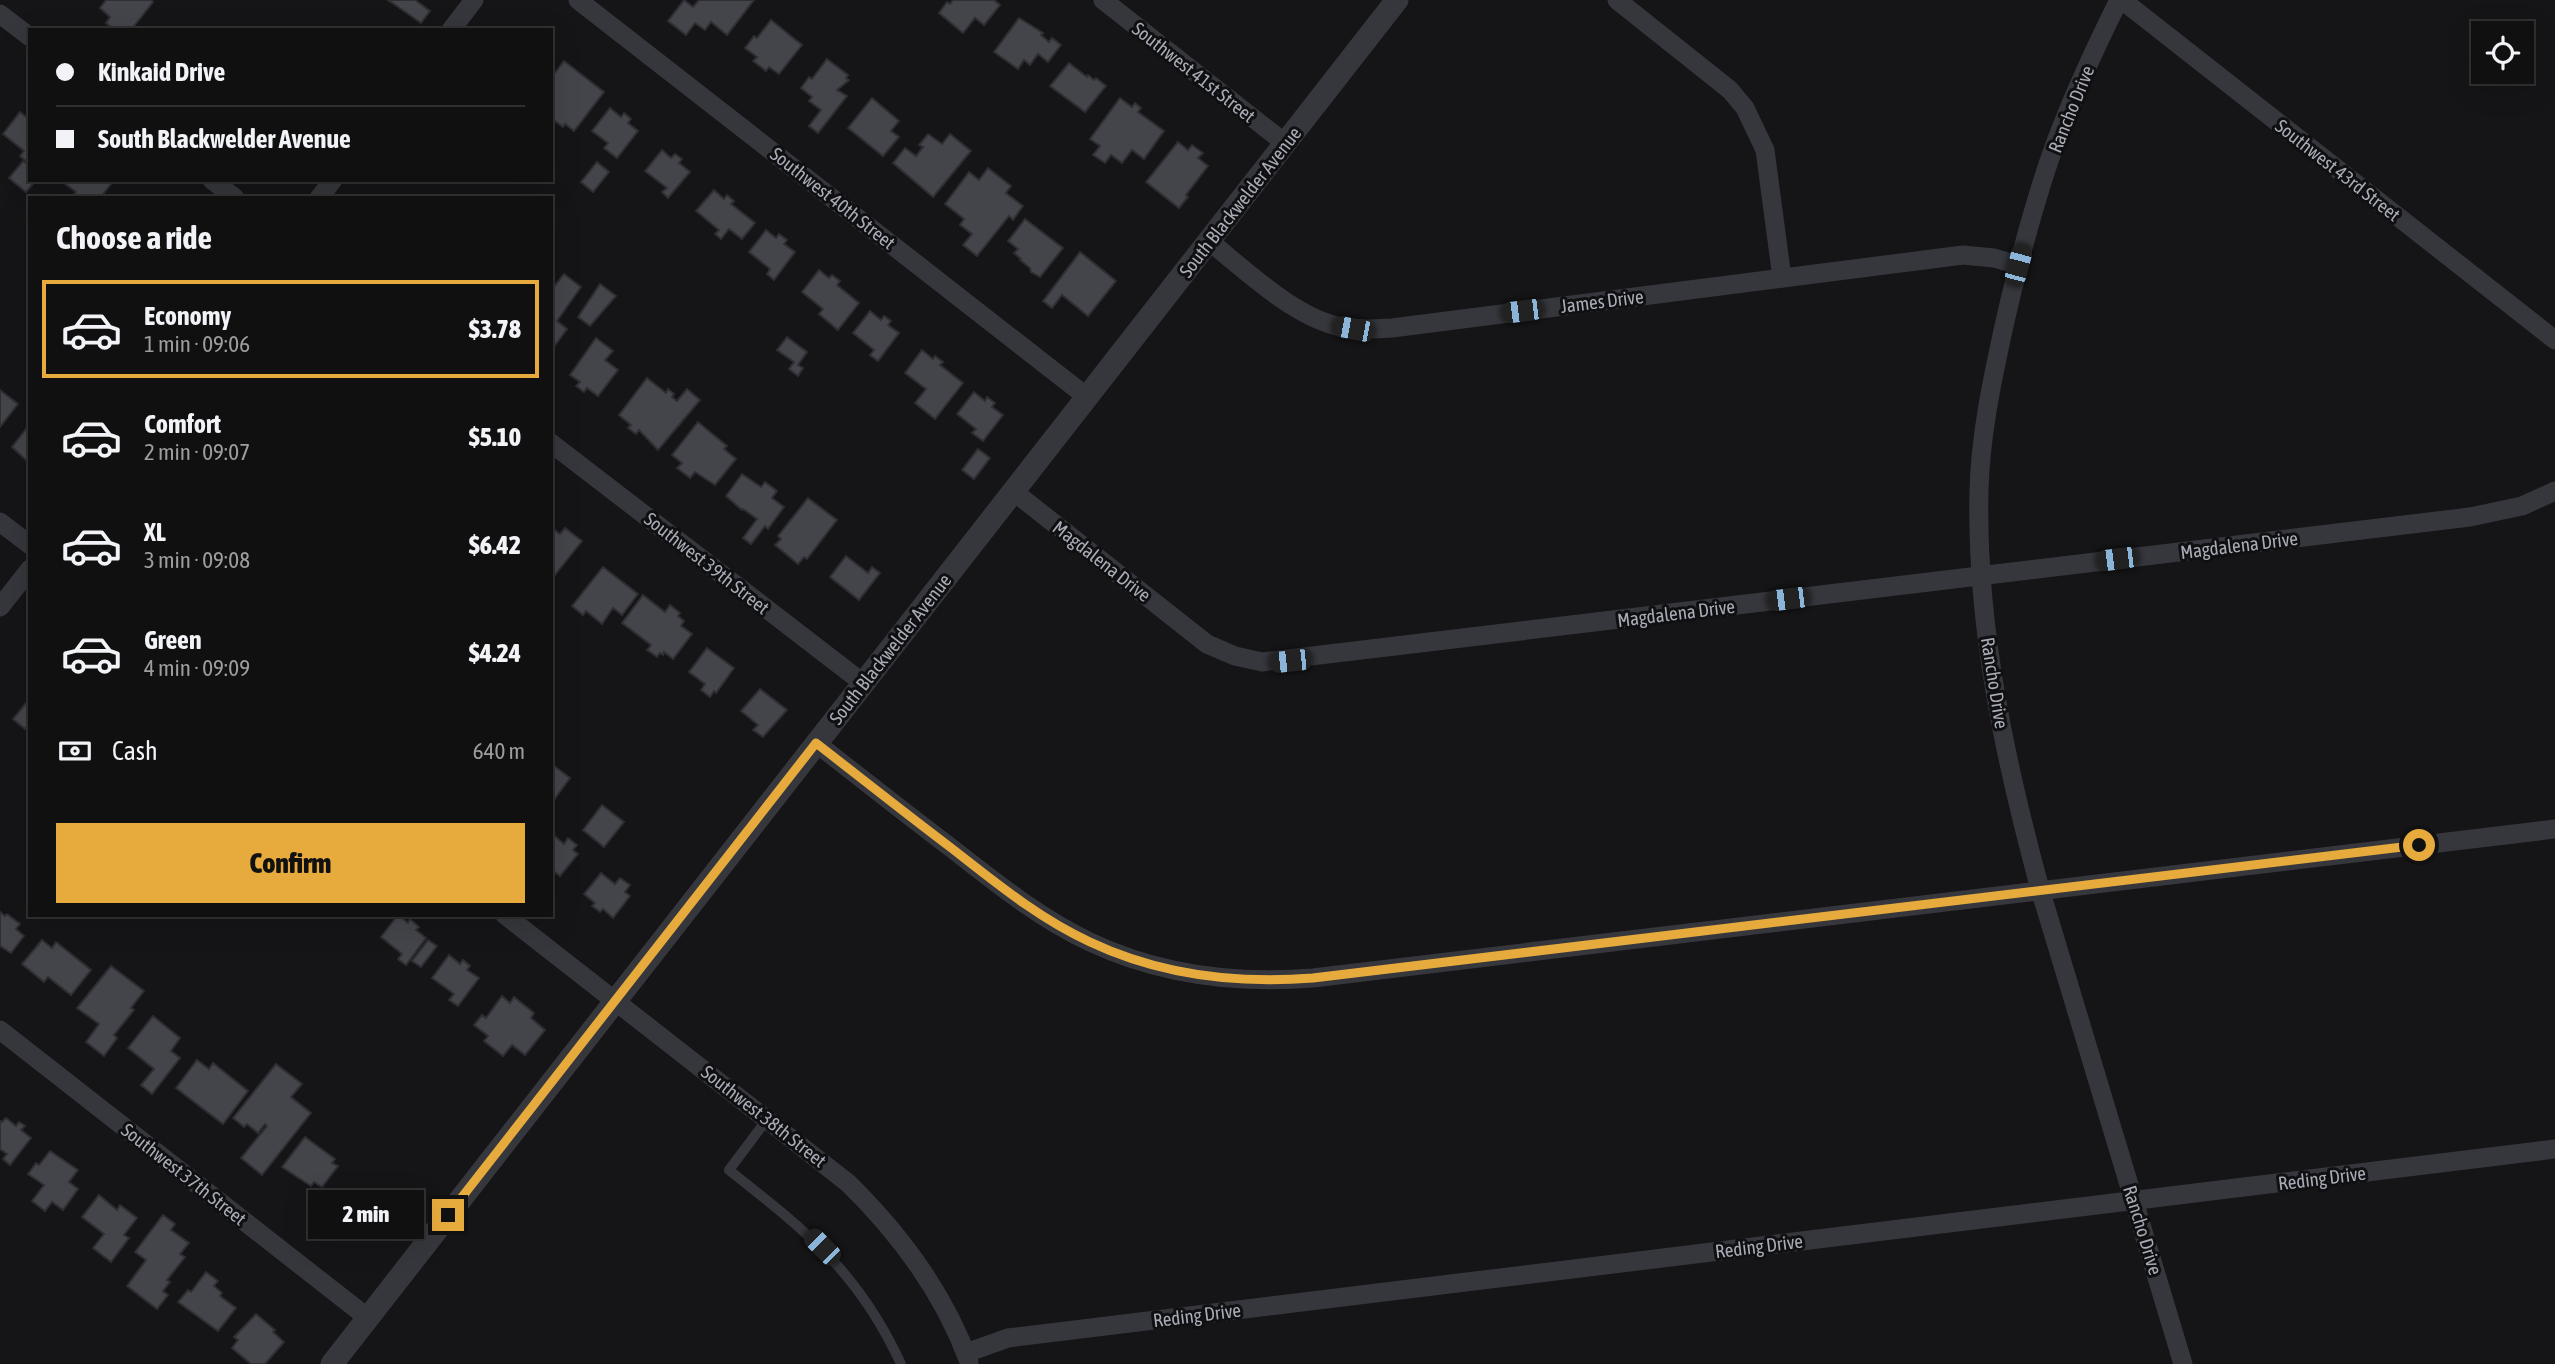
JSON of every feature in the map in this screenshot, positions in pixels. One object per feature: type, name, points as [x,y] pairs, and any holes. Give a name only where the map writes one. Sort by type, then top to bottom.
[{"type":"street","points":[[453,28],[474,0]]},
{"type":"street","name":"Southwest 40th Street","points":[[578,0],[1087,397]]},
{"type":"street","name":"Southwest 41st Street","points":[[1103,0],[1286,144]]},
{"type":"street","name":"South Blackwelder Avenue","points":[[332,1364],[1397,0]]},
{"type":"street","points":[[1617,0],[1724,85],[1745,108],[1765,150],[1782,278]]},
{"type":"street","name":"Rancho Drive","points":[[2120,0],[2082,79],[2050,159],[2018,265],[1983,439],[1979,500],[1982,575],[1992,674],[2019,811],[2039,889],[2183,1364]]},
{"type":"street","name":"Southwest 43rd Street","points":[[2120,0],[2555,340]]},
{"type":"street","points":[[0,14],[28,35]]},
{"type":"street","points":[[215,182],[232,196]]},
{"type":"street","name":"James Drive","points":[[1209,242],[1314,317],[1335,326],[1353,329],[1391,328],[1963,255],[1994,258],[2018,265]]},
{"type":"street","name":"Southwest 39th Street","points":[[553,445],[863,683]]},
{"type":"street","name":"Magdalena Drive","points":[[1013,491],[1208,644],[1235,656],[1262,662],[2470,517],[2522,506],[2555,491]]},
{"type":"street","points":[[0,522],[28,543]]},
{"type":"street","points":[[0,607],[28,572]]},
{"type":"street","points":[[816,743],[1003,889],[1064,929],[1092,943],[1157,966],[1225,979],[1281,981],[1313,978],[2555,829]]},
{"type":"street","name":"Southwest 38th Street","points":[[508,917],[848,1183],[888,1224],[924,1272],[945,1308],[968,1358]]},
{"type":"street","name":"Southwest 37th Street","points":[[0,1030],[368,1318]]},
{"type":"street","name":"Reding Drive","points":[[968,1358],[1008,1338],[2555,1149]]},
{"type":"lane","points":[[768,1118],[729,1170],[805,1230],[839,1264],[866,1299],[901,1364]]},
{"type":"building","points":[[106,0],[153,2],[133,28],[112,28],[106,23],[110,17],[100,8]]},
{"type":"building","points":[[388,0],[415,0],[430,11],[421,23]]},
{"type":"building","points":[[684,0],[693,7],[699,0],[754,0],[727,35],[711,22],[705,30],[695,23],[686,35],[668,21]]},
{"type":"building","points":[[953,0],[994,0],[1000,5],[984,25],[975,18],[963,33],[939,13],[947,2],[950,4]]},
{"type":"building","points":[[1019,18],[1043,33],[1041,35],[1049,42],[1052,38],[1061,45],[1048,62],[1038,54],[1030,65],[1024,60],[1018,69],[994,52]]},
{"type":"building","points":[[771,20],[802,45],[779,74],[769,67],[766,71],[753,61],[757,57],[745,48]]},
{"type":"building","points":[[827,59],[848,75],[846,78],[849,80],[837,90],[847,96],[818,133],[809,126],[821,110],[809,101],[812,97],[801,88],[809,77],[812,79]]},
{"type":"building","points":[[564,61],[604,92],[574,131],[553,120],[553,75]]},
{"type":"building","points":[[1069,63],[1087,77],[1088,75],[1094,80],[1096,78],[1106,86],[1085,112],[1050,86]]},
{"type":"building","points":[[872,98],[899,121],[891,131],[899,137],[883,156],[848,128]]},
{"type":"building","points":[[1120,98],[1132,107],[1135,103],[1141,108],[1138,112],[1164,131],[1144,159],[1132,150],[1122,163],[1111,155],[1105,163],[1093,155],[1100,146],[1090,139]]},
{"type":"building","points":[[610,108],[621,117],[624,113],[631,119],[628,123],[638,131],[617,158],[604,148],[608,143],[592,131]]},
{"type":"building","points":[[20,112],[28,118],[27,162],[20,156],[24,151],[3,134]]},
{"type":"building","points":[[928,134],[942,144],[950,134],[971,151],[933,197],[893,163],[905,148],[916,156],[923,147],[919,145]]},
{"type":"building","points":[[1178,142],[1188,150],[1192,145],[1203,153],[1198,158],[1208,166],[1179,208],[1146,182]]},
{"type":"building","points":[[662,150],[671,158],[675,154],[682,159],[679,163],[690,172],[668,198],[662,192],[667,188],[645,171]]},
{"type":"building","points":[[23,161],[28,165],[28,182],[34,182],[26,192],[9,178]]},
{"type":"building","points":[[597,162],[609,172],[593,192],[581,182]]},
{"type":"building","points":[[988,168],[1011,186],[1006,193],[1023,206],[1013,220],[1009,216],[977,256],[963,245],[972,234],[960,225],[964,219],[945,204],[969,172],[979,180]]},
{"type":"building","points":[[63,182],[111,184],[102,196],[72,196],[76,192]]},
{"type":"building","points":[[714,190],[724,199],[727,195],[734,201],[731,204],[755,223],[742,239],[729,229],[721,239],[715,234],[719,230],[696,211]]},
{"type":"building","points":[[1025,219],[1063,248],[1040,277],[1020,260],[1014,253],[1018,249],[1008,241]]},
{"type":"building","points":[[766,230],[776,238],[779,234],[787,240],[784,244],[795,252],[774,280],[767,274],[770,269],[749,252]]},
{"type":"building","points":[[1080,252],[1116,281],[1088,316],[1062,295],[1052,308],[1043,301]]},
{"type":"building","points":[[819,270],[829,278],[832,275],[840,281],[837,285],[859,303],[838,330],[819,314],[823,309],[802,292]]},
{"type":"building","points":[[564,274],[581,287],[557,321],[567,329],[553,348],[553,288]]},
{"type":"building","points":[[600,284],[616,296],[590,326],[578,317]]},
{"type":"building","points":[[870,311],[881,320],[884,316],[891,321],[888,325],[899,333],[878,361],[870,355],[874,350],[853,333]]},
{"type":"building","points":[[787,337],[807,352],[798,365],[803,368],[798,376],[789,369],[794,362],[777,350]]},
{"type":"building","points":[[596,338],[613,351],[605,360],[618,370],[598,396],[587,388],[584,392],[576,386],[580,382],[570,375]]},
{"type":"building","points":[[922,350],[933,359],[935,356],[943,362],[940,365],[963,383],[935,419],[915,403],[926,389],[905,373]]},
{"type":"building","points":[[647,378],[666,393],[668,389],[677,401],[687,389],[700,400],[658,450],[639,430],[636,434],[628,428],[631,425],[619,415]]},
{"type":"building","points":[[0,390],[18,404],[0,427]]},
{"type":"building","points":[[974,392],[985,401],[987,397],[995,403],[992,407],[1003,415],[983,441],[972,433],[976,429],[957,414]]},
{"type":"building","points":[[698,422],[727,446],[724,449],[736,459],[715,485],[695,472],[690,478],[677,468],[682,463],[672,455]]},
{"type":"building","points":[[28,427],[28,462],[12,447]]},
{"type":"building","points":[[978,449],[990,458],[974,479],[962,470]]},
{"type":"building","points":[[742,474],[761,487],[765,482],[777,491],[772,498],[784,507],[768,529],[765,526],[751,544],[743,538],[757,519],[726,496]]},
{"type":"building","points":[[808,498],[837,520],[807,559],[804,557],[798,564],[775,545],[781,539],[778,536]]},
{"type":"building","points":[[565,528],[582,541],[553,577],[553,529],[560,534]]},
{"type":"building","points":[[846,556],[868,573],[872,567],[880,573],[859,600],[830,577]]},
{"type":"building","points":[[603,567],[638,594],[622,615],[613,608],[602,624],[586,611],[583,615],[572,606]]},
{"type":"building","points":[[643,595],[665,612],[670,605],[680,613],[678,616],[684,621],[681,626],[692,634],[673,659],[664,652],[657,657],[647,650],[651,645],[622,623]]},
{"type":"building","points":[[707,648],[734,668],[710,697],[701,690],[705,684],[689,672]]},
{"type":"building","points":[[760,689],[787,710],[763,737],[753,730],[758,725],[741,711]]},
{"type":"building","points":[[28,700],[28,725],[25,729],[13,719]]},
{"type":"building","points":[[553,765],[570,778],[553,801]]},
{"type":"building","points":[[602,805],[624,822],[604,847],[583,830]]},
{"type":"building","points":[[553,835],[564,844],[568,838],[577,845],[573,850],[578,854],[560,876],[553,871]]},
{"type":"building","points":[[601,873],[615,884],[620,878],[630,885],[625,892],[630,896],[613,918],[603,909],[600,912],[592,906],[595,903],[584,894]]},
{"type":"building","points":[[0,912],[20,924],[16,929],[24,936],[11,953],[0,946]]},
{"type":"building","points":[[396,917],[400,917],[408,923],[410,919],[419,927],[416,930],[426,938],[406,965],[398,959],[402,954],[381,937]]},
{"type":"building","points":[[42,940],[52,948],[56,942],[91,970],[71,995],[48,977],[44,982],[22,964]]},
{"type":"building","points":[[428,940],[437,946],[421,967],[412,961]]},
{"type":"building","points":[[449,955],[460,964],[463,960],[470,966],[467,970],[479,978],[458,1006],[449,1000],[454,994],[432,978]]},
{"type":"building","points":[[111,966],[144,991],[131,1008],[134,1010],[114,1035],[117,1038],[104,1056],[86,1042],[99,1024],[77,1008]]},
{"type":"building","points":[[502,996],[510,1003],[514,997],[534,1013],[531,1018],[545,1030],[525,1055],[512,1045],[503,1056],[484,1041],[488,1036],[474,1025],[482,1015],[486,1018]]},
{"type":"building","points":[[153,1016],[180,1038],[171,1051],[180,1058],[152,1094],[141,1085],[154,1069],[128,1048]]},
{"type":"building","points":[[197,1060],[209,1069],[213,1063],[248,1091],[223,1124],[176,1088]]},
{"type":"building","points":[[276,1064],[302,1084],[291,1097],[311,1113],[262,1175],[241,1158],[267,1126],[265,1124],[258,1133],[233,1118]]},
{"type":"building","points":[[6,1118],[16,1126],[19,1122],[25,1126],[21,1130],[31,1138],[10,1165],[3,1159],[7,1154],[0,1149],[0,1121]]},
{"type":"building","points":[[305,1137],[335,1159],[332,1163],[338,1166],[322,1187],[314,1182],[311,1186],[282,1167]]},
{"type":"building","points":[[50,1151],[78,1170],[69,1182],[78,1189],[63,1210],[52,1202],[45,1211],[32,1201],[44,1185],[28,1174]]},
{"type":"building","points":[[99,1195],[117,1210],[120,1205],[137,1218],[124,1235],[129,1238],[111,1262],[93,1248],[104,1234],[82,1217]]},
{"type":"building","points":[[163,1215],[175,1224],[171,1230],[189,1243],[180,1254],[185,1257],[167,1280],[170,1282],[163,1291],[168,1295],[157,1309],[127,1286],[146,1260],[135,1252]]},
{"type":"building","points":[[206,1272],[218,1281],[214,1286],[222,1293],[220,1296],[236,1308],[218,1331],[178,1302],[188,1290],[191,1292]]},
{"type":"building","points":[[256,1314],[275,1330],[273,1332],[284,1342],[265,1364],[251,1364],[232,1348],[238,1340],[234,1337]]},
{"type":"route","points":[[448,1215],[816,743],[1003,889],[1064,929],[1124,956],[1157,966],[1225,979],[1281,981],[1313,978],[2419,845]]}]
